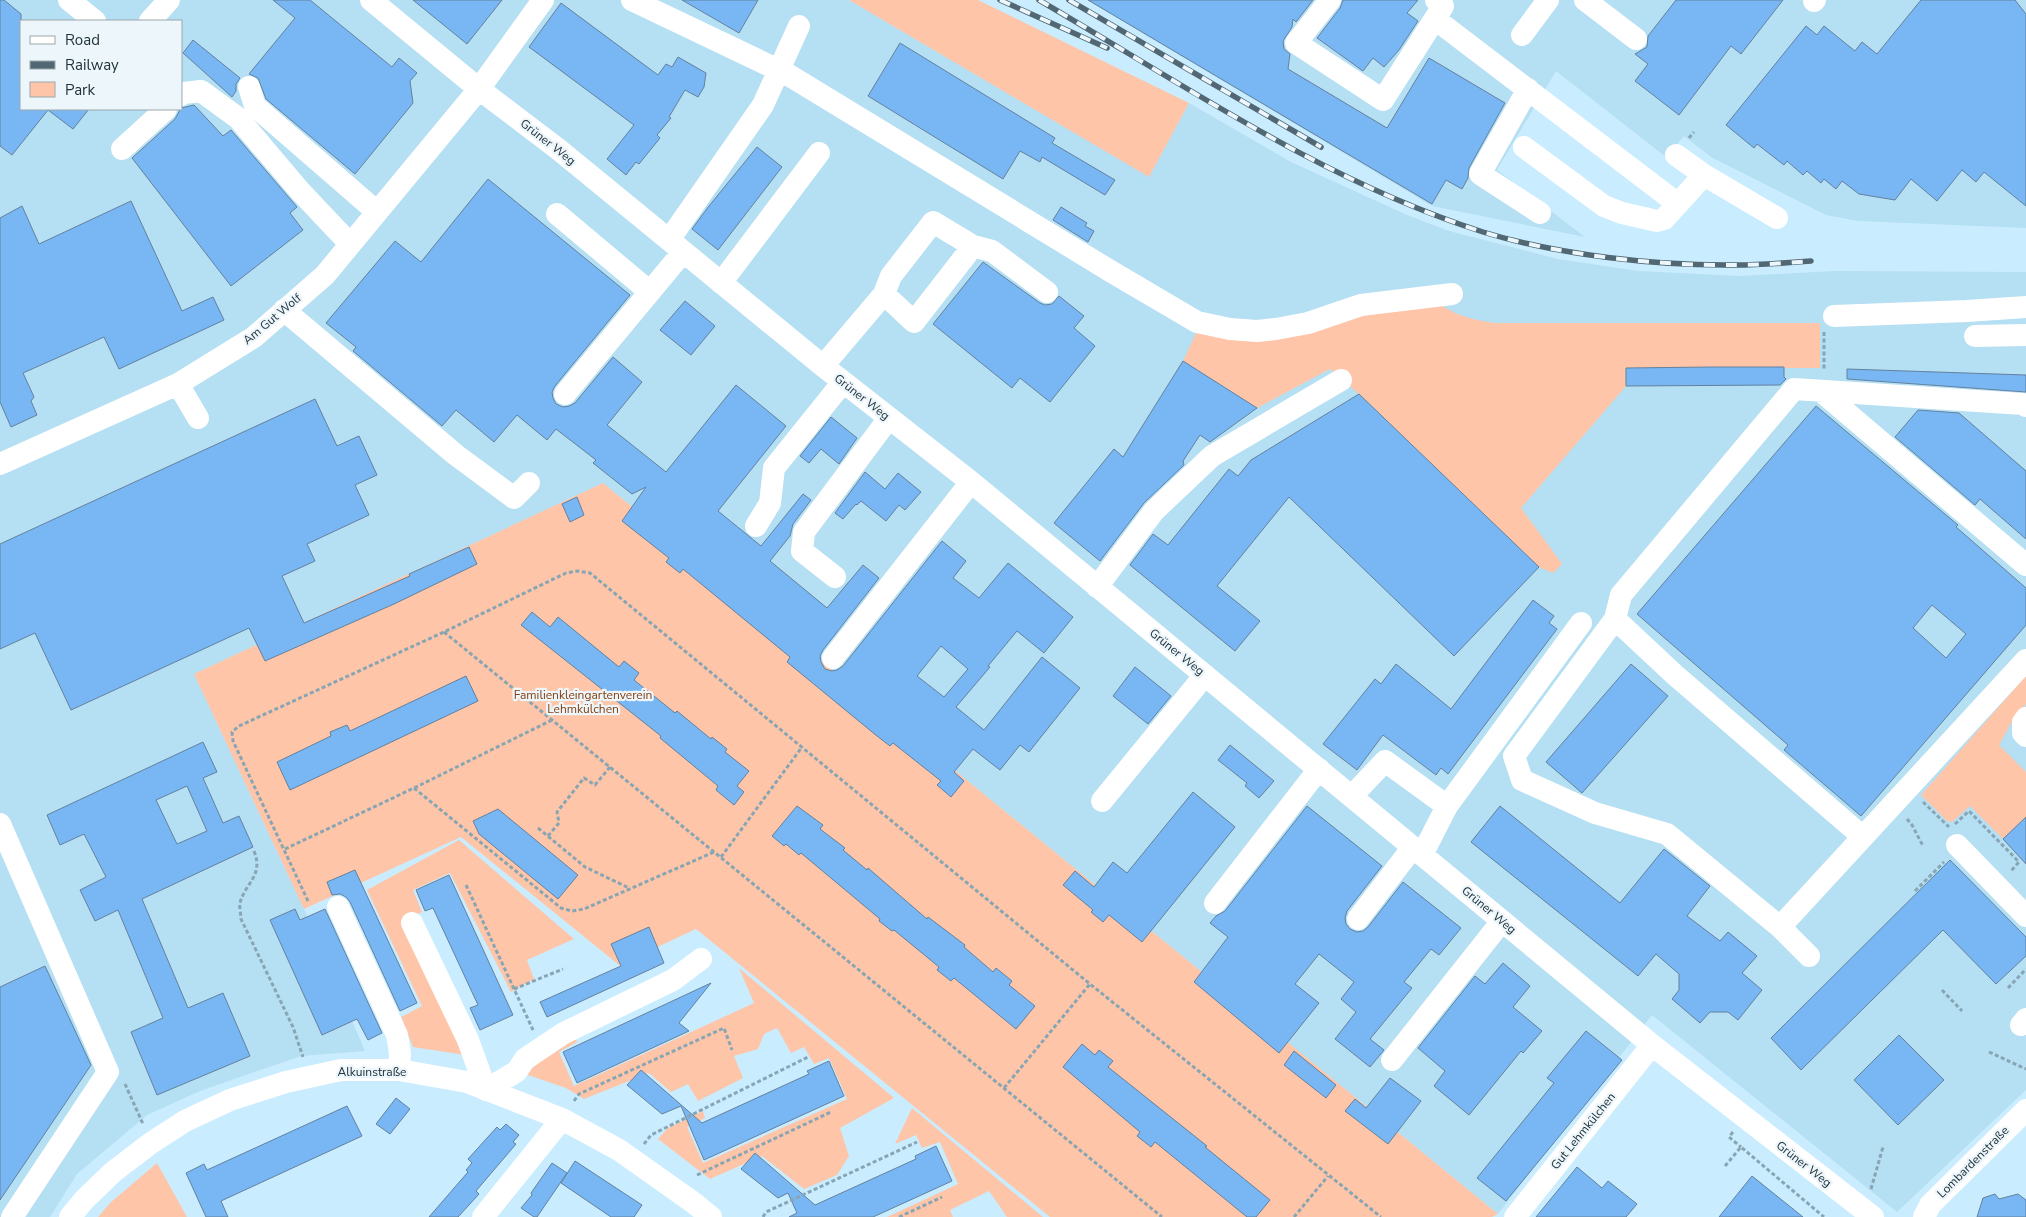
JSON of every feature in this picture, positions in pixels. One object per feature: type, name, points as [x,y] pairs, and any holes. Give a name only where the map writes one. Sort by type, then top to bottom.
[{"type":"street","points":[[69,0],[94,20]]},
{"type":"street","points":[[151,20],[168,0]]},
{"type":"street","name":"Grüner Weg","points":[[371,0],[823,366],[970,482],[1652,1046],[1873,1217]]},
{"type":"street","points":[[480,89],[543,0]]},
{"type":"street","points":[[632,0],[795,79],[1197,322],[1230,329],[1257,331],[1308,323],[1361,305],[1452,294]]},
{"type":"street","points":[[1330,0],[1296,43],[1383,100],[1435,10],[1528,89],[1678,204]]},
{"type":"street","points":[[1522,34],[1548,0]]},
{"type":"street","points":[[1585,0],[1636,39]]},
{"type":"street","points":[[565,394],[650,292],[676,246],[763,105],[800,26]]},
{"type":"street","points":[[249,87],[255,106],[377,212]]},
{"type":"street","name":"Am Gut Wolf","points":[[0,464],[178,384],[254,337],[325,274],[480,89]]},
{"type":"street","points":[[1528,89],[1480,174],[1540,213]]},
{"type":"street","points":[[182,94],[201,91],[238,118],[350,244]]},
{"type":"street","points":[[122,149],[165,110]]},
{"type":"street","points":[[1524,148],[1598,202],[1622,213],[1662,220],[1667,218],[1704,175]]},
{"type":"street","points":[[721,283],[819,153]]},
{"type":"street","points":[[1676,155],[1704,175],[1777,218]]},
{"type":"street","points":[[557,214],[650,292]]},
{"type":"street","points":[[823,366],[884,294],[891,276],[933,222],[973,246],[992,251],[1047,292]]},
{"type":"street","points":[[884,294],[914,322],[973,246]]},
{"type":"street","points":[[1829,321],[2026,307]]},
{"type":"street","points":[[284,310],[456,456],[514,498],[529,483]]},
{"type":"street","points":[[1975,336],[2026,335]]},
{"type":"street","points":[[1096,587],[1154,511],[1212,456],[1341,380]]},
{"type":"street","points":[[756,526],[770,503],[774,468],[843,382]]},
{"type":"street","points":[[178,384],[198,418]]},
{"type":"street","points":[[1809,956],[1780,927],[1667,834],[1595,813],[1522,780],[1514,756],[1615,620],[1621,595],[1794,389],[2023,404],[2026,406]]},
{"type":"street","points":[[1821,391],[2026,566]]},
{"type":"street","points":[[835,577],[802,552],[804,532],[889,418]]},
{"type":"street","points":[[833,658],[970,482]]},
{"type":"street","points":[[1975,505],[1988,533]]},
{"type":"street","points":[[1615,620],[1675,675],[1863,837]]},
{"type":"street","points":[[1358,919],[1418,851],[1447,806],[1581,623]]},
{"type":"street","points":[[1780,927],[2026,660]]},
{"type":"street","points":[[1102,802],[1205,675]]},
{"type":"street","points":[[2026,718],[2023,722],[2023,733],[2026,736]]},
{"type":"street","points":[[1352,796],[1385,761],[1447,806]]},
{"type":"street","points":[[1214,903],[1318,769]]},
{"type":"street","points":[[0,824],[108,1072],[12,1217]]},
{"type":"street","points":[[1957,846],[2026,916]]},
{"type":"street","points":[[338,907],[397,1035],[400,1054],[399,1070]]},
{"type":"street","points":[[1392,1060],[1502,921]]},
{"type":"street","points":[[412,923],[468,1040],[486,1090],[517,1071],[525,1059],[564,1033],[673,980],[701,959]]},
{"type":"street","name":"Gut Lehmkülchen","points":[[1515,1217],[1652,1046]]},
{"type":"street","name":"Alkuinstraße","points":[[70,1217],[84,1200],[113,1172],[151,1143],[185,1121],[230,1100],[286,1082],[341,1070],[399,1070],[467,1082],[562,1119],[619,1150],[711,1217]]},
{"type":"street","name":"Lombardenstraße","points":[[1924,1217],[1930,1205],[2026,1110]]},
{"type":"street","points":[[483,1217],[562,1119]]},
{"type":"path","points":[[1824,368],[1829,321]]},
{"type":"path","points":[[308,901],[233,741],[232,732],[239,726],[444,632],[566,573],[578,571],[590,573],[1090,984],[1381,1217]]},
{"type":"path","points":[[444,632],[1162,1217]]},
{"type":"path","points":[[284,849],[552,720]]},
{"type":"path","points":[[721,857],[802,747]]},
{"type":"path","points":[[548,836],[559,823],[556,812],[584,778],[595,784],[610,767]]},
{"type":"path","points":[[1908,787],[1950,829],[1969,811],[2004,846]]},
{"type":"path","points":[[414,788],[561,908],[572,911],[584,909],[714,852]]},
{"type":"path","points":[[1912,825],[1923,846]]},
{"type":"path","points":[[538,828],[585,867],[630,888]]},
{"type":"path","points":[[254,851],[257,857],[256,875],[240,903],[241,919],[293,1027],[307,1077]]},
{"type":"path","points":[[1915,891],[1942,864]]},
{"type":"path","points":[[466,885],[538,1039],[540,1049]]},
{"type":"path","points":[[514,989],[563,969]]},
{"type":"path","points":[[2008,988],[2026,969]]},
{"type":"path","points":[[1004,1088],[1090,984]]},
{"type":"path","points":[[1942,990],[1962,1011]]},
{"type":"path","points":[[574,1101],[579,1094],[724,1028],[732,1050]]},
{"type":"path","points":[[1989,1052],[2026,1069]]},
{"type":"path","points":[[632,1160],[651,1135],[808,1057]]},
{"type":"path","points":[[697,1175],[831,1112]]},
{"type":"path","points":[[1729,1137],[1824,1217]]},
{"type":"path","points":[[763,1217],[766,1212],[917,1142]]},
{"type":"path","points":[[1725,1166],[1741,1147]]},
{"type":"path","points":[[1870,1192],[1884,1147]]},
{"type":"path","points":[[1294,1217],[1328,1176]]},
{"type":"path","points":[[899,1217],[942,1197]]},
{"type":"shaded area","points":[[0,0],[849,0],[1149,176],[1189,103],[1291,162],[1407,215],[1449,231],[1558,259],[1638,271],[1739,276],[1834,271],[2026,272],[2026,1090],[1897,1212],[1652,1015],[1498,1214],[603,483],[194,674],[304,909],[365,1051],[301,1056],[200,1091],[147,1115],[77,1174],[50,1217],[0,1217]]},
{"type":"shaded area","points":[[1087,0],[2026,0],[2026,228],[1858,221],[1826,215],[1711,157],[1684,136],[1666,157],[1556,71],[1497,170],[1585,237],[1432,206]]},
{"type":"green space","points":[[849,0],[978,0],[1189,103],[1149,177]]},
{"type":"green space","points":[[1443,306],[1461,315],[1494,323],[1820,323],[1820,368],[1626,368],[1626,386],[1521,508],[1562,564],[1553,573],[1539,567],[1359,394],[1330,369],[1257,408],[1183,361],[1199,327],[1362,316],[1397,308]]},
{"type":"green space","name":"Familienkleingartenverein Lehmkülchen","points":[[603,483],[1498,1214],[1492,1217],[1050,1217],[696,929],[619,965],[461,837],[304,909],[194,674]]},
{"type":"green space","points":[[2026,676],[2026,704],[2015,716],[1999,745],[2026,772],[2026,817],[2003,839],[1970,806],[1952,822],[1947,821],[1921,795]]},
{"type":"green space","points":[[459,840],[574,939],[527,960],[534,979],[511,992],[450,873],[413,890],[422,912],[404,920],[465,1055],[413,1047],[401,1017],[422,1006],[367,890]]},
{"type":"green space","points":[[739,968],[894,1098],[840,1128],[849,1156],[837,1175],[804,1189],[762,1156],[710,1179],[658,1139],[668,1128],[703,1111],[705,1118],[687,1127],[703,1163],[847,1099],[829,1058],[814,1064],[804,1047],[791,1053],[777,1028],[764,1034],[758,1049],[734,1056],[743,1078],[698,1101],[688,1084],[671,1092],[649,1073],[584,1099],[566,1088],[525,1074],[574,1034],[577,1042],[559,1052],[574,1086],[754,1003]]},
{"type":"green space","points":[[912,1108],[1043,1217],[1007,1217],[989,1191],[950,1210],[953,1217],[887,1217],[958,1184],[940,1142],[922,1148],[916,1135],[895,1144]]},
{"type":"green space","points":[[157,1163],[187,1217],[98,1217],[110,1203]]},
{"type":"building","points":[[0,0],[4,0],[21,14],[20,110],[48,110],[12,155],[0,146]]},
{"type":"building","points":[[273,0],[310,0],[392,67],[399,58],[417,73],[410,81],[413,103],[355,174],[266,99],[258,78],[249,74],[295,18]]},
{"type":"building","points":[[413,0],[502,0],[467,44]]},
{"type":"building","points":[[682,0],[758,0],[739,33]]},
{"type":"building","points":[[1088,0],[1313,0],[1296,22],[1293,19],[1292,27],[1283,41],[1284,49],[1290,54],[1288,69],[1387,128],[1429,58],[1505,103],[1469,168],[1468,178],[1462,189],[1446,180],[1432,204]]},
{"type":"building","points":[[1343,0],[1418,0],[1407,13],[1418,21],[1399,50],[1384,67],[1373,58],[1363,71],[1317,38],[1340,8]]},
{"type":"building","points":[[1676,0],[1783,0],[1741,54],[1731,46],[1679,115],[1635,81],[1648,64],[1635,54],[1647,47],[1648,36]]},
{"type":"building","points":[[1921,0],[2015,0],[2026,14],[2026,206],[1984,172],[1976,182],[1962,170],[1937,201],[1911,179],[1895,200],[1859,194],[1842,181],[1836,189],[1824,179],[1821,183],[1807,171],[1803,175],[1787,161],[1784,165],[1757,144],[1754,148],[1726,125],[1806,26],[1817,35],[1824,26],[1855,51],[1862,42],[1877,54]]},
{"type":"building","points":[[561,3],[658,75],[666,64],[672,67],[678,57],[706,73],[704,87],[698,97],[685,90],[669,117],[671,118],[657,135],[660,138],[639,164],[636,162],[626,175],[607,159],[634,125],[529,47]]},
{"type":"building","points":[[193,40],[240,78],[232,97],[183,53]]},
{"type":"building","points":[[900,43],[1055,138],[1052,143],[1115,180],[1105,195],[1042,157],[1040,162],[1020,151],[1003,179],[868,96]]},
{"type":"building","points":[[194,105],[223,136],[231,130],[297,207],[290,213],[303,230],[231,286],[132,158],[175,119],[182,108]]},
{"type":"building","points":[[48,110],[88,110],[73,129]]},
{"type":"building","points":[[757,147],[782,167],[718,250],[692,229]]},
{"type":"building","points":[[488,179],[630,295],[555,386],[552,392],[556,404],[563,407],[575,403],[613,357],[642,382],[607,425],[666,472],[736,385],[786,426],[718,511],[761,546],[803,494],[811,500],[793,524],[790,536],[770,561],[827,608],[863,565],[879,578],[823,650],[820,656],[825,669],[832,671],[843,666],[942,541],[966,561],[953,578],[979,598],[1008,563],[1073,617],[1044,653],[1017,631],[956,707],[984,730],[1042,657],[1080,688],[1029,752],[1020,745],[1000,770],[973,749],[954,772],[964,781],[951,797],[937,785],[941,781],[893,743],[890,746],[877,736],[787,662],[790,657],[683,569],[680,573],[666,562],[669,558],[622,521],[646,487],[632,494],[593,463],[596,460],[556,429],[547,440],[517,415],[494,442],[456,410],[442,426],[353,351],[356,347],[326,323],[395,241],[421,262]],"holes":[[[941,646],[968,669],[944,697],[917,676]]]},
{"type":"building","points":[[131,201],[182,311],[213,297],[224,320],[119,369],[104,337],[23,373],[34,397],[31,401],[37,415],[11,427],[0,402],[0,218],[22,206],[39,244]]},
{"type":"building","points":[[1061,207],[1087,223],[1085,226],[1094,231],[1088,242],[1053,220]]},
{"type":"building","points":[[983,262],[1040,303],[1045,305],[1052,304],[1059,296],[1084,316],[1074,328],[1095,346],[1050,402],[1020,378],[1012,388],[933,324]]},
{"type":"building","points":[[685,301],[715,326],[691,355],[660,330]]},
{"type":"building","points":[[1183,361],[1257,408],[1210,442],[1200,435],[1183,461],[1184,465],[1144,503],[1100,561],[1054,523],[1114,449],[1123,457]]},
{"type":"building","points":[[1784,367],[1784,377],[1786,379],[1780,385],[1626,386],[1626,368]]},
{"type":"building","points":[[1847,369],[2026,375],[2026,392],[1847,379]]},
{"type":"building","points":[[1359,394],[1539,567],[1454,656],[1289,497],[1217,586],[1260,621],[1235,651],[1130,565],[1153,534],[1168,545],[1229,469],[1238,476],[1251,460]]},
{"type":"building","points":[[315,399],[337,446],[359,436],[377,475],[355,485],[369,515],[307,544],[315,561],[282,576],[304,623],[410,576],[409,574],[469,547],[477,564],[394,604],[265,661],[249,628],[71,710],[35,633],[0,649],[0,544]]},
{"type":"building","points":[[1816,406],[1958,525],[1956,527],[2026,588],[2026,625],[1861,816],[1784,750],[1788,745],[1637,614]],"holes":[[[1932,605],[1966,634],[1946,658],[1913,628]]]},
{"type":"building","points":[[1918,410],[1959,413],[2026,471],[2026,539],[1980,499],[1975,505],[1895,437]]},
{"type":"building","points":[[831,417],[857,438],[839,464],[821,449],[809,463],[800,456]]},
{"type":"building","points":[[865,472],[885,489],[898,473],[921,492],[905,510],[899,505],[886,521],[861,501],[843,519],[835,513]]},
{"type":"building","points":[[577,497],[584,515],[570,522],[562,504]]},
{"type":"building","points":[[1533,600],[1554,616],[1549,623],[1557,629],[1448,774],[1441,768],[1436,775],[1383,735],[1357,770],[1323,744],[1375,679],[1381,684],[1396,664],[1451,709]]},
{"type":"building","points":[[532,612],[550,627],[558,617],[619,667],[624,661],[639,673],[634,680],[675,713],[677,711],[711,739],[712,737],[727,749],[725,752],[749,771],[737,786],[744,792],[734,805],[716,790],[718,786],[660,738],[661,736],[521,625]]},
{"type":"building","points":[[1631,664],[1668,696],[1582,793],[1546,762]]},
{"type":"building","points":[[1135,667],[1171,696],[1148,724],[1113,696]]},
{"type":"building","points":[[466,676],[478,701],[290,790],[277,762],[331,736],[330,732],[347,725],[350,731]]},
{"type":"building","points":[[203,742],[217,772],[203,778],[223,823],[239,816],[253,847],[142,899],[188,1008],[223,993],[250,1056],[157,1095],[131,1032],[163,1018],[118,910],[95,921],[80,890],[106,877],[84,834],[60,845],[47,815]],"holes":[[[187,786],[207,831],[177,844],[156,800]]]},
{"type":"building","points":[[1230,745],[1274,781],[1259,798],[1245,786],[1247,783],[1218,760]]},
{"type":"building","points":[[1193,792],[1235,827],[1142,942],[1109,915],[1103,922],[1091,912],[1093,910],[1063,885],[1075,871],[1094,887],[1113,862],[1127,873]]},
{"type":"building","points":[[797,806],[823,825],[820,829],[845,848],[843,850],[867,870],[868,868],[927,919],[928,917],[965,945],[964,947],[993,972],[996,968],[1012,981],[1009,985],[1035,1006],[1016,1029],[954,978],[951,981],[937,970],[939,967],[894,930],[892,931],[879,921],[880,919],[801,853],[799,855],[786,844],[784,846],[772,836]]},
{"type":"building","points":[[1307,806],[1382,866],[1347,911],[1346,924],[1350,929],[1357,932],[1363,931],[1368,927],[1403,882],[1461,928],[1439,955],[1431,949],[1404,982],[1412,988],[1370,1039],[1384,1050],[1370,1067],[1335,1039],[1356,1012],[1341,999],[1354,982],[1319,954],[1295,984],[1319,1003],[1279,1053],[1194,982],[1228,937],[1210,923],[1216,916],[1225,911]]},
{"type":"building","points":[[1500,806],[1620,903],[1664,849],[1710,886],[1687,916],[1720,941],[1728,932],[1757,956],[1742,973],[1762,990],[1738,1020],[1728,1012],[1710,1012],[1700,1023],[1672,999],[1679,990],[1679,974],[1656,954],[1638,976],[1471,842]]},
{"type":"building","points":[[498,809],[578,875],[558,899],[479,834],[473,821]]},
{"type":"building","points":[[2026,817],[2026,864],[2003,839]]},
{"type":"building","points":[[1950,860],[2026,937],[2026,956],[1996,984],[1943,930],[1801,1070],[1771,1038]]},
{"type":"building","points":[[355,870],[417,1003],[400,1011],[350,902],[340,894],[332,895],[327,882]]},
{"type":"building","points":[[449,875],[513,1015],[480,1030],[470,1008],[478,1005],[433,908],[425,911],[416,890]]},
{"type":"building","points":[[295,909],[300,920],[325,909],[382,1033],[368,1040],[357,1019],[322,1035],[270,920]]},
{"type":"building","points":[[649,927],[664,963],[547,1017],[540,1002],[621,966],[611,944]]},
{"type":"building","points":[[1503,963],[1530,986],[1513,1007],[1542,1031],[1523,1053],[1521,1051],[1469,1115],[1434,1086],[1445,1071],[1418,1048],[1475,976],[1485,984]]},
{"type":"building","points":[[45,966],[91,1065],[0,1200],[0,987]]},
{"type":"building","points":[[711,983],[679,1023],[689,1031],[577,1083],[563,1052]]},
{"type":"building","points":[[1586,1031],[1622,1060],[1506,1201],[1477,1178],[1554,1083],[1547,1078]]},
{"type":"building","points":[[1899,1035],[1944,1080],[1898,1125],[1854,1080]]},
{"type":"building","points":[[1082,1044],[1095,1055],[1099,1050],[1113,1061],[1108,1067],[1207,1146],[1205,1147],[1270,1200],[1256,1217],[1247,1217],[1155,1142],[1151,1147],[1137,1136],[1140,1132],[1063,1067]]},
{"type":"building","points":[[1294,1051],[1336,1085],[1326,1098],[1284,1065]]},
{"type":"building","points":[[829,1061],[844,1096],[704,1160],[681,1106],[662,1114],[627,1085],[641,1070],[702,1123],[809,1074],[807,1071]]},
{"type":"building","points":[[1390,1078],[1421,1101],[1388,1144],[1345,1111],[1355,1099],[1366,1108]]},
{"type":"building","points":[[396,1098],[410,1109],[390,1134],[376,1124]]},
{"type":"building","points":[[347,1106],[362,1136],[221,1201],[228,1217],[206,1217],[186,1173],[204,1164],[207,1170]]},
{"type":"building","points":[[506,1124],[519,1135],[513,1142],[516,1144],[476,1191],[479,1194],[458,1217],[429,1217],[468,1172],[466,1170],[472,1163],[468,1159],[497,1127],[500,1130]]},
{"type":"building","points":[[936,1146],[952,1181],[873,1217],[789,1217],[797,1213],[788,1193],[778,1198],[741,1169],[755,1153],[815,1205],[916,1159],[915,1156]]},
{"type":"building","points":[[575,1161],[642,1205],[634,1217],[611,1217],[561,1183]]},
{"type":"building","points":[[552,1163],[567,1173],[537,1217],[534,1217],[521,1208],[532,1195],[531,1193]]},
{"type":"building","points":[[1577,1167],[1602,1188],[1608,1181],[1637,1204],[1626,1217],[1536,1217]]},
{"type":"building","points":[[1752,1176],[1803,1217],[1719,1217]]},
{"type":"building","points":[[1995,1194],[1999,1199],[2018,1194],[2026,1200],[2026,1217],[1977,1217],[1983,1198]]},
{"type":"railway","points":[[1000,0],[1107,48]]},
{"type":"railway","points":[[1039,0],[1201,97],[1310,158],[1366,186],[1424,211],[1483,232],[1575,253],[1674,264],[1736,265],[1811,261]]},
{"type":"railway","points":[[1069,0],[1321,147]]}]
